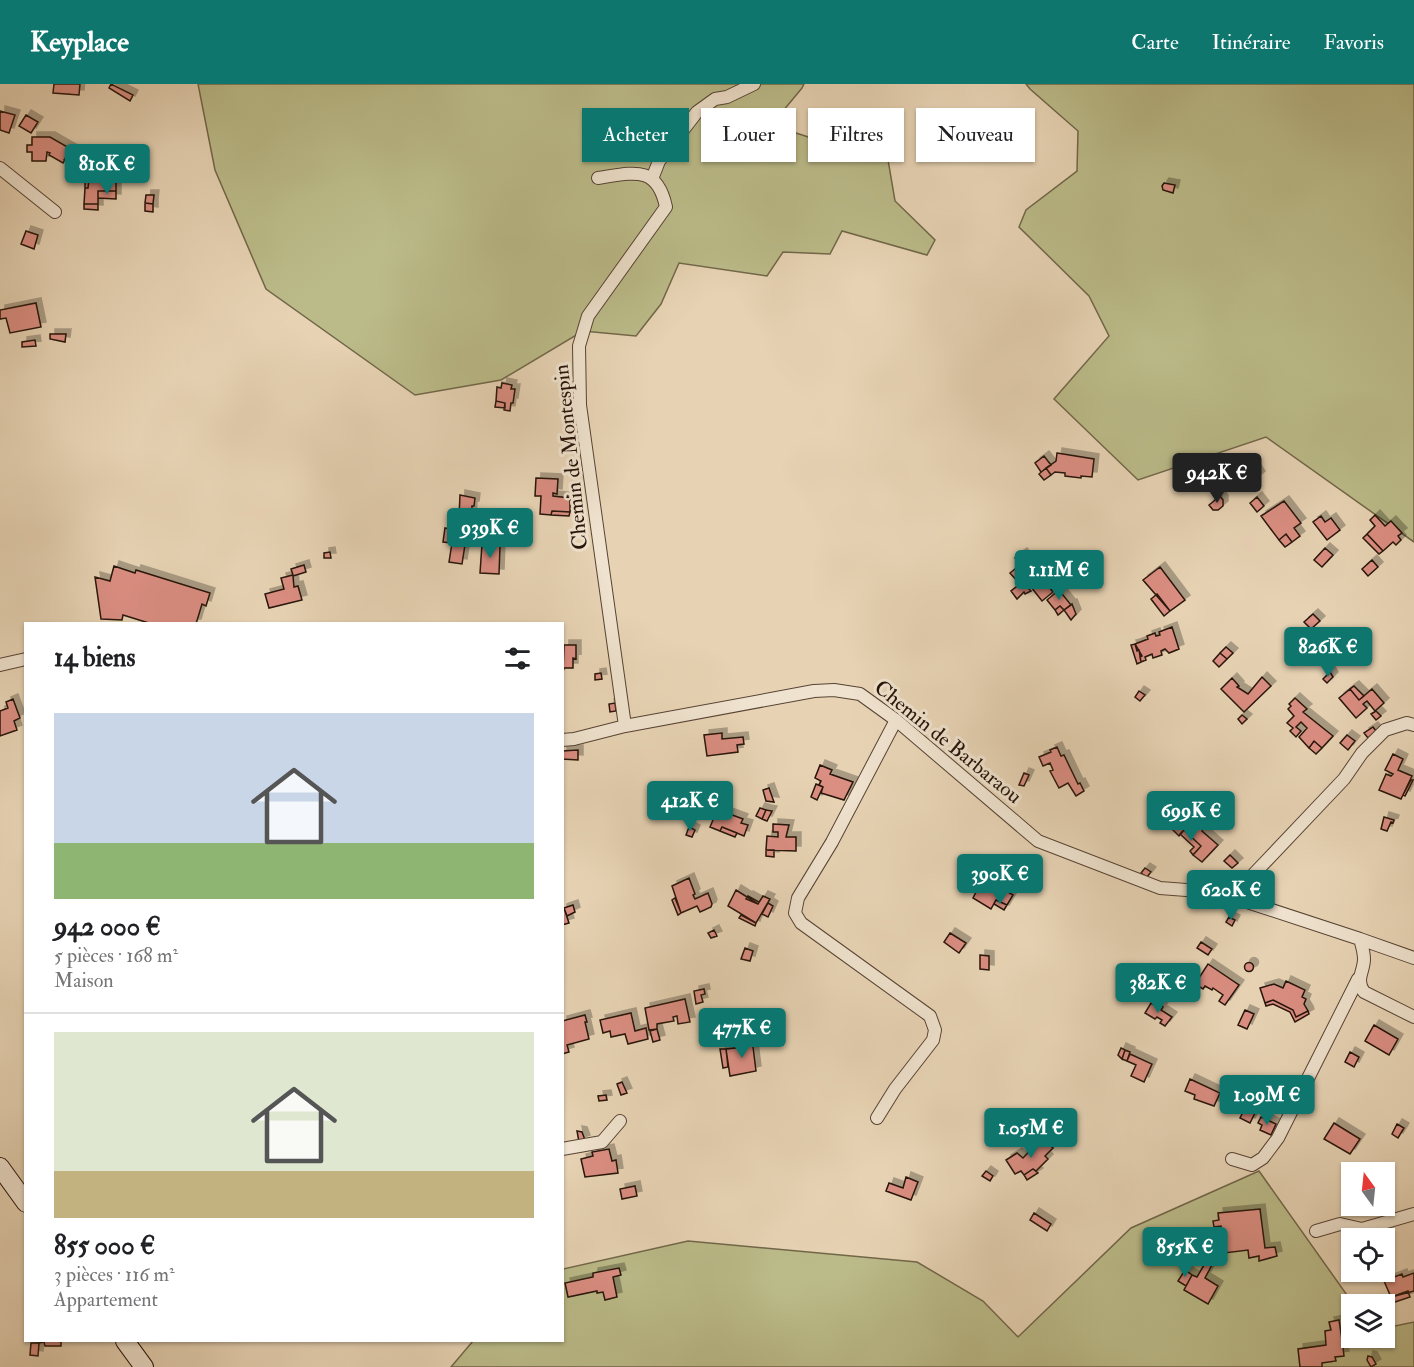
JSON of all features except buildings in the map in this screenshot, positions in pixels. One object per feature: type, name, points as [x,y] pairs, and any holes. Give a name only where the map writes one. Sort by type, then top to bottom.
[{"type":"main road","points":[[0,1167],[24,1200]]},
{"type":"main road","points":[[126,1342],[144,1367]]},
{"type":"street","points":[[598,178],[638,172],[652,179],[659,161],[698,112],[715,99],[727,97],[754,84]]},
{"type":"street","points":[[0,168],[55,212]]},
{"type":"street","name":"Chemin de Montespin","points":[[625,726],[580,405],[579,346],[588,316],[666,207],[663,191],[652,179]]},
{"type":"street","points":[[0,665],[24,659]]},
{"type":"street","name":"Chemin de Barbaraou","points":[[564,740],[625,726],[814,691],[834,690],[860,694],[896,720],[1038,841],[1160,888],[1226,893],[1414,958]]},
{"type":"street","points":[[877,1118],[895,1089],[933,1040],[934,1023],[930,1016],[801,923],[795,913],[798,898],[832,842],[896,720]]},
{"type":"street","points":[[1226,893],[1251,877],[1344,780],[1362,753],[1385,730],[1407,723],[1414,725]]},
{"type":"street","points":[[1232,1159],[1252,1165],[1263,1158],[1278,1138],[1358,979],[1364,962],[1364,951],[1360,939]]},
{"type":"street","points":[[1358,979],[1364,992],[1414,1017]]},
{"type":"street","points":[[564,1149],[602,1142],[620,1121]]},
{"type":"street","points":[[1316,1231],[1340,1224],[1362,1229],[1414,1214]]},
{"type":"green space","points":[[198,84],[804,84],[785,108],[701,108],[701,162],[796,162],[796,133],[808,137],[808,162],[888,162],[895,201],[935,240],[927,255],[842,231],[830,254],[783,252],[767,276],[679,263],[661,304],[636,336],[583,331],[501,380],[415,395],[266,289],[215,170]]},
{"type":"green space","points":[[1026,84],[1414,84],[1414,542],[1266,437],[1138,480],[1054,399],[1109,336],[1089,296],[1019,227],[1026,210],[1077,171],[1078,131]]},
{"type":"green space","points":[[1259,1171],[1346,1294],[1341,1294],[1341,1348],[1395,1348],[1395,1326],[1414,1322],[1414,1367],[451,1367],[472,1342],[564,1342],[564,1269],[688,1241],[917,1262],[983,1301],[1018,1337],[1131,1228]]}]
